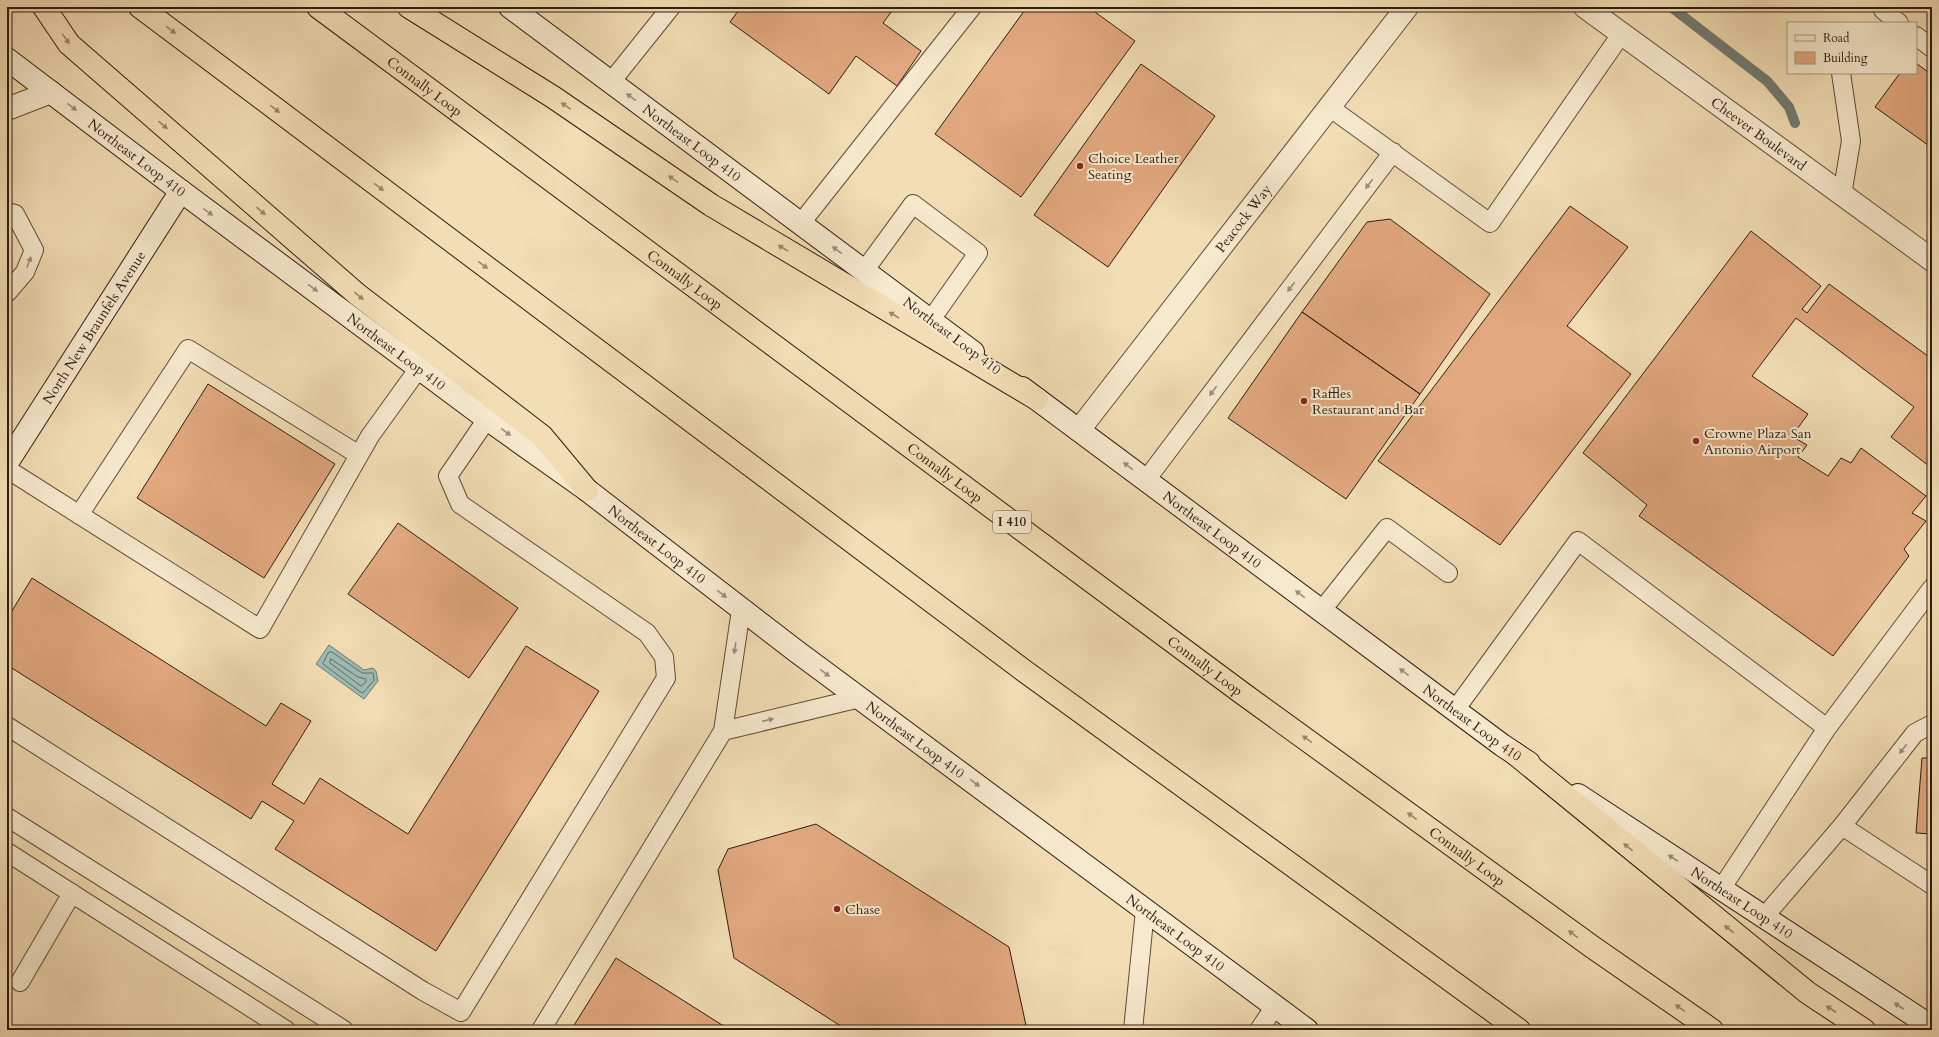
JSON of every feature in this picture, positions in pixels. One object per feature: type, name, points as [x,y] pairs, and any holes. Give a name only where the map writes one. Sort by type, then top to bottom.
[{"type":"highway","points":[[44,7],[69,44],[358,295],[542,436],[587,490]]},
{"type":"highway","points":[[140,7],[1023,670],[1519,1030]]},
{"type":"highway","name":"Connally Loop","points":[[318,7],[1242,693],[1591,946],[1712,1030]]},
{"type":"highway","points":[[409,7],[553,97],[711,205],[926,326],[1037,398]]},
{"type":"highway","points":[[1514,753],[1808,993],[1864,1030]]},
{"type":"main road","name":"Northeast Loop 410","points":[[510,7],[864,270],[926,326]]},
{"type":"main road","name":"Peacock Way","points":[[1079,430],[1407,7]]},
{"type":"main road","name":"Cheever Boulevard","points":[[1585,7],[1932,260]]},
{"type":"main road","name":"Northeast Loop 410","points":[[7,59],[180,191],[487,419],[587,490],[741,610],[1307,1030]]},
{"type":"main road","points":[[7,109],[51,92]]},
{"type":"main road","name":"North New Braunfels Avenue","points":[[9,457],[180,191]]},
{"type":"main road","name":"Northeast Loop 410","points":[[1037,398],[1514,753],[1932,1027]]},
{"type":"lane","points":[[611,82],[672,7]]},
{"type":"lane","points":[[801,223],[972,7]]},
{"type":"lane","points":[[1880,13],[1897,22]]},
{"type":"lane","points":[[1329,107],[1490,223],[1622,33]]},
{"type":"lane","points":[[1917,37],[1932,48]]},
{"type":"lane","points":[[1841,74],[1851,140],[1842,195]]},
{"type":"lane","points":[[1146,480],[1393,152]]},
{"type":"lane","points":[[864,270],[913,204],[978,252],[926,326]]},
{"type":"lane","points":[[7,212],[14,214],[34,250],[25,272],[7,293]]},
{"type":"lane","points":[[79,515],[188,349],[360,455]]},
{"type":"lane","points":[[9,457],[79,515],[260,629],[370,436],[419,368]]},
{"type":"lane","points":[[7,726],[423,992],[461,1012],[666,678],[664,658],[647,632],[460,504],[448,476],[487,419]]},
{"type":"lane","points":[[1322,610],[1387,528],[1448,573]]},
{"type":"lane","points":[[1455,710],[1578,541],[1827,728]]},
{"type":"lane","points":[[1721,889],[1827,728],[1932,588]]},
{"type":"lane","points":[[540,1030],[723,731],[741,610]]},
{"type":"lane","points":[[723,731],[860,698]]},
{"type":"lane","points":[[1764,917],[1842,826],[1915,733],[1932,724]]},
{"type":"lane","points":[[7,817],[344,1030]]},
{"type":"lane","points":[[1842,826],[1932,885]]},
{"type":"lane","points":[[7,852],[286,1030]]},
{"type":"lane","points":[[20,982],[72,893]]},
{"type":"lane","points":[[1132,1030],[1145,910]]},
{"type":"lane","points":[[1259,1030],[1275,1006]]},
{"type":"water","points":[[329,645],[364,670],[373,668],[376,671],[378,681],[364,699],[316,664]]},
{"type":"building","points":[[741,7],[895,7],[883,23],[921,51],[897,86],[856,56],[829,94],[730,22]]},
{"type":"building","points":[[1027,7],[1088,7],[1135,41],[1021,197],[935,134]]},
{"type":"building","points":[[1141,64],[1215,116],[1108,267],[1034,215]]},
{"type":"building","points":[[1917,64],[1932,75],[1932,148],[1875,107],[1899,74],[1917,74]]},
{"type":"building","points":[[1570,206],[1628,247],[1567,326],[1631,374],[1500,545],[1378,461]]},
{"type":"building","points":[[1390,219],[1490,294],[1420,394],[1302,312],[1367,222]]},
{"type":"building","name":"Crowne Plaza San Antonio Airport","points":[[1751,231],[1821,286],[1802,309],[1807,313],[1829,284],[1932,359],[1932,462],[1929,466],[1891,437],[1914,407],[1796,318],[1752,376],[1808,414],[1792,436],[1807,445],[1798,457],[1828,476],[1841,458],[1851,463],[1861,448],[1926,496],[1912,513],[1926,521],[1904,549],[1909,556],[1833,656],[1639,516],[1647,505],[1583,453]]},
{"type":"building","points":[[1302,312],[1420,394],[1346,499],[1228,418]]},
{"type":"building","points":[[208,384],[335,464],[264,578],[137,498]]},
{"type":"building","points":[[398,523],[518,608],[469,678],[348,594]]},
{"type":"building","points":[[32,578],[266,726],[281,703],[311,721],[272,784],[304,804],[320,778],[408,834],[526,646],[599,691],[436,951],[275,849],[294,821],[262,801],[251,819],[7,665],[7,619]]},
{"type":"building","points":[[1922,758],[1932,758],[1932,834],[1916,833]]},
{"type":"building","name":"Chase","points":[[816,824],[1009,947],[1027,1030],[847,1030],[734,958],[718,870],[728,849]]},
{"type":"building","points":[[616,958],[730,1030],[571,1030]]},
{"type":"waterway","points":[[1671,7],[1767,81],[1789,107],[1795,123]]},
{"type":"place","name":"Choice Leather Seating","points":[[1080,166]]},
{"type":"place","name":"Raffles Restaurant and Bar","points":[[1304,401]]},
{"type":"place","name":"Crowne Plaza San Antonio Airport","points":[[1696,441]]},
{"type":"place","name":"Chase","points":[[837,909]]}]
